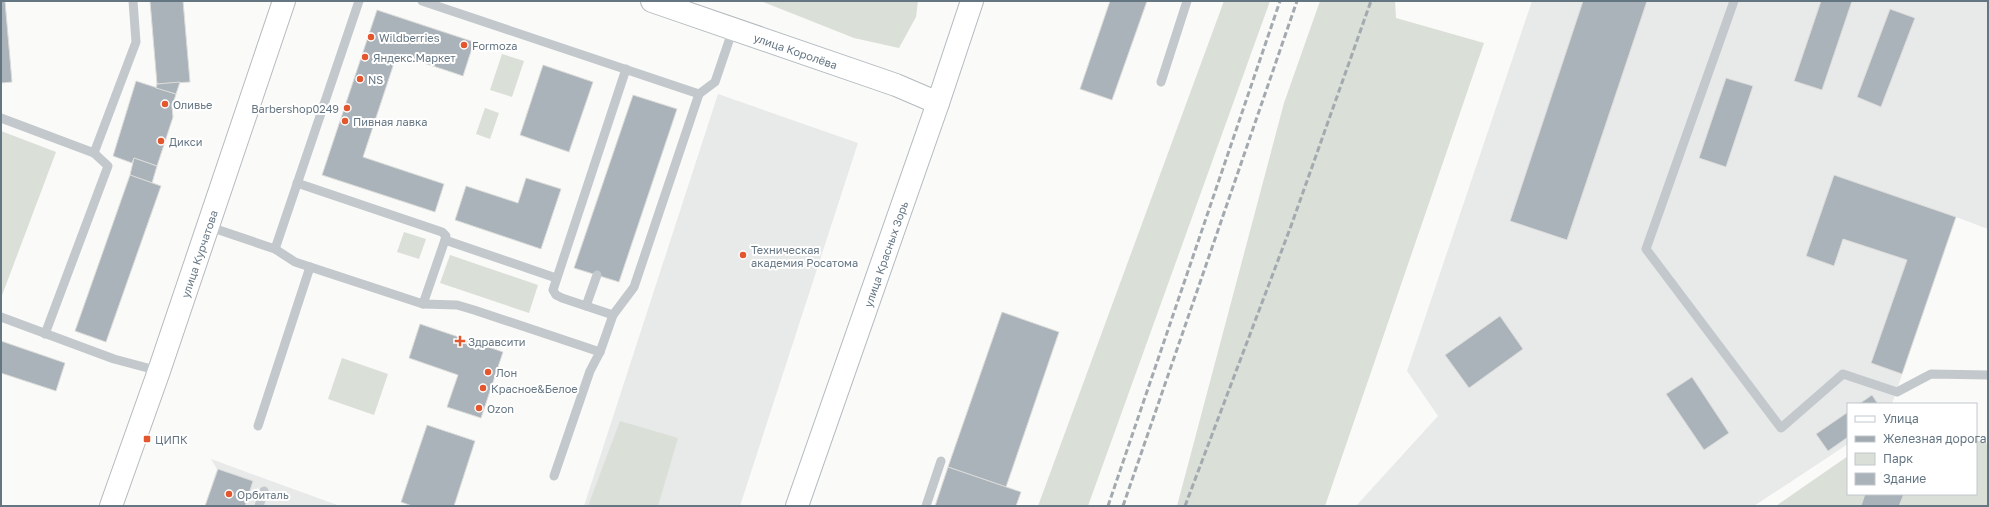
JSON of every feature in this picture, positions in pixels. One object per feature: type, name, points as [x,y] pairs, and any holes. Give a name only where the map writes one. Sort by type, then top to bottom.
[{"type":"street","name":"улица Курчатова","points":[[111,506],[159,371],[284,1]]},
{"type":"street","name":"улица Королёва","points":[[652,1],[896,85],[938,103]]},
{"type":"street","name":"улица Красных Зорь","points":[[797,506],[938,103],[972,1]]},
{"type":"lane","points":[[94,153],[136,42],[133,1]]},
{"type":"lane","points":[[276,249],[359,1]]},
{"type":"lane","points":[[422,1],[699,94]]},
{"type":"lane","points":[[1161,82],[1187,1]]},
{"type":"lane","points":[[1734,1],[1646,249],[1781,428],[1843,374],[1897,392],[1931,374],[1988,375]]},
{"type":"lane","points":[[554,476],[590,371],[600,352],[612,316],[634,288],[699,94],[715,82],[733,29]]},
{"type":"lane","points":[[612,316],[556,295],[553,290],[626,69]]},
{"type":"lane","points":[[1,118],[94,153],[108,166],[45,334]]},
{"type":"lane","points":[[297,183],[442,232],[446,236],[445,240],[423,304]]},
{"type":"lane","points":[[207,226],[276,249],[296,262],[423,304],[457,306],[474,310],[600,352]]},
{"type":"lane","points":[[445,240],[556,278]]},
{"type":"lane","points":[[258,426],[310,267]]},
{"type":"lane","points":[[586,306],[597,275]]},
{"type":"lane","points":[[1,317],[114,359],[159,371]]},
{"type":"lane","points":[[926,506],[942,461]]},
{"type":"lane","points":[[259,506],[264,491]]},
{"type":"shaded area","points":[[1532,1],[1988,1],[1988,229],[1956,217],[1892,403],[1847,403],[1847,445],[1754,506],[1356,506],[1438,416],[1407,371]]},
{"type":"shaded area","name":"Техническая академия Росатома","points":[[718,94],[858,143],[740,506],[584,506]]},
{"type":"shaded area","points":[[211,459],[340,506],[205,506],[217,469]]},
{"type":"green space","points":[[761,1],[918,1],[916,17],[899,48],[854,38]]},
{"type":"green space","points":[[1224,1],[1270,1],[1088,506],[1038,506]]},
{"type":"green space","points":[[1320,1],[1395,1],[1396,18],[1484,43],[1325,506],[1177,506],[1284,103]]},
{"type":"green space","points":[[502,54],[524,61],[512,97],[490,90]]},
{"type":"green space","points":[[485,108],[499,113],[490,139],[476,134]]},
{"type":"green space","points":[[1,131],[56,152],[1,298]]},
{"type":"green space","points":[[404,232],[426,239],[419,259],[397,252]]},
{"type":"green space","points":[[450,255],[538,285],[529,313],[440,283]]},
{"type":"green space","points":[[342,358],[388,374],[374,415],[328,399]]},
{"type":"green space","points":[[620,421],[678,438],[658,506],[588,506]]},
{"type":"green space","points":[[1977,440],[1988,444],[1988,506],[1776,506],[1847,457],[1847,495],[1977,495]]},
{"type":"building","points":[[1,1],[5,1],[12,82],[1,83]]},
{"type":"building","points":[[150,1],[183,1],[190,82],[157,84]]},
{"type":"building","points":[[1110,1],[1147,1],[1112,100],[1080,89]]},
{"type":"building","points":[[1583,1],[1647,1],[1567,240],[1510,221]]},
{"type":"building","points":[[1821,1],[1852,1],[1822,90],[1794,81]]},
{"type":"building","points":[[1890,9],[1915,18],[1881,107],[1857,97]]},
{"type":"building","points":[[377,10],[474,42],[463,76],[397,54],[363,157],[444,184],[435,212],[322,175]]},
{"type":"building","points":[[543,65],[593,82],[569,152],[520,135]]},
{"type":"building","points":[[1726,78],[1753,86],[1726,167],[1699,158]]},
{"type":"building","points":[[136,81],[176,94],[172,107],[173,117],[157,166],[134,158],[132,163],[113,156]]},
{"type":"building","points":[[180,82],[176,94],[156,88],[157,84]]},
{"type":"building","points":[[633,95],[677,109],[619,282],[574,268]]},
{"type":"building","points":[[134,158],[157,166],[152,183],[130,175]]},
{"type":"building","points":[[130,175],[161,186],[106,342],[75,331]]},
{"type":"building","points":[[1834,175],[1956,217],[1902,374],[1871,363],[1907,260],[1843,239],[1834,266],[1806,256]]},
{"type":"building","points":[[526,178],[561,189],[541,249],[455,220],[466,186],[518,203]]},
{"type":"building","points":[[1002,312],[1059,332],[1006,487],[948,467]]},
{"type":"building","points":[[1500,316],[1523,349],[1469,388],[1445,355]]},
{"type":"building","points":[[420,324],[503,352],[481,418],[447,407],[458,375],[409,358]]},
{"type":"building","points":[[1,341],[65,363],[56,391],[1,373]]},
{"type":"building","points":[[1692,377],[1729,433],[1704,450],[1666,394]]},
{"type":"building","points":[[1872,395],[1877,403],[1860,403]]},
{"type":"building","points":[[1847,413],[1847,438],[1828,451],[1816,434]]},
{"type":"building","points":[[427,425],[475,441],[454,506],[412,506],[401,502]]},
{"type":"building","points":[[948,467],[1021,492],[1016,506],[935,506]]},
{"type":"building","name":"Орбиталь","points":[[218,469],[253,481],[245,506],[205,506]]},
{"type":"building","points":[[1865,495],[1904,495],[1899,506],[1861,506]]},
{"type":"railway","points":[[1108,506],[1280,1]]},
{"type":"railway","points":[[1123,506],[1297,1]]},
{"type":"railway","points":[[1185,506],[1291,226],[1371,1]]},
{"type":"place","name":"Wildberries","points":[[371,37]]},
{"type":"place","name":"Formoza","points":[[464,45]]},
{"type":"place","name":"Яндекс.Маркет","points":[[365,57]]},
{"type":"place","name":"NS","points":[[360,79]]},
{"type":"place","name":"Оливье","points":[[165,104]]},
{"type":"place","name":"Barbershop0249","points":[[347,108]]},
{"type":"place","name":"Пивная лавка","points":[[345,121]]},
{"type":"place","name":"Дикси","points":[[161,141]]},
{"type":"place","name":"Техническая академия Росатома","points":[[743,255]]},
{"type":"place","name":"Здравсити","points":[[460,341]]},
{"type":"place","name":"Лон","points":[[488,372]]},
{"type":"place","name":"Красное&Белое","points":[[483,388]]},
{"type":"place","name":"Ozon","points":[[479,408]]},
{"type":"place","name":"ЦИПК","points":[[147,439]]},
{"type":"place","name":"Орбиталь","points":[[229,494]]}]
